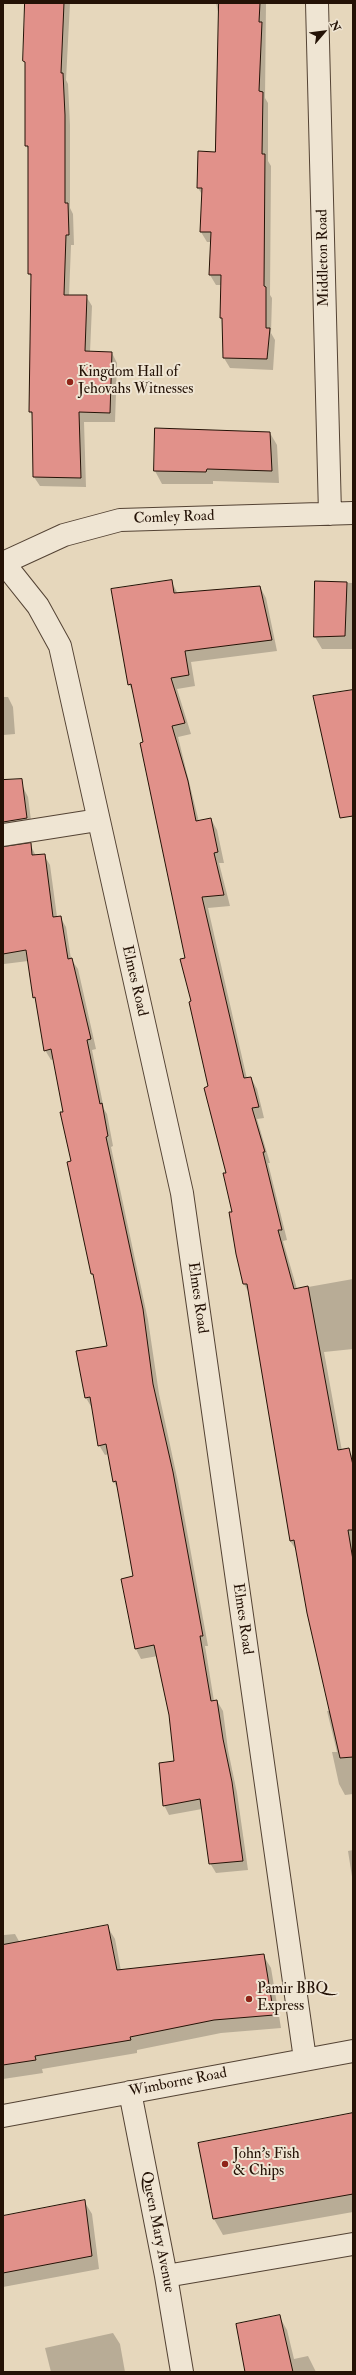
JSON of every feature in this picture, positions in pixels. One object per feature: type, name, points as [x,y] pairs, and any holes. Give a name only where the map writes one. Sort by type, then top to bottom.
[{"type":"street","name":"Middleton Road","points":[[317,3],[330,514]]},
{"type":"street","name":"Comley Road","points":[[3,563],[64,535],[120,520],[353,513]]},
{"type":"street","name":"Elmes Road","points":[[3,563],[38,606],[60,646],[182,1193],[305,2059]]},
{"type":"street","points":[[3,835],[98,820]]},
{"type":"street","name":"Wimborne Road","points":[[3,2116],[353,2051]]},
{"type":"street","name":"Queen Mary Avenue","points":[[130,2092],[166,2276],[182,2372]]},
{"type":"street","points":[[166,2276],[353,2244]]},
{"type":"building","points":[[25,3],[64,3],[61,73],[63,73],[65,115],[65,203],[68,203],[69,235],[66,235],[64,295],[87,295],[85,351],[112,352],[110,413],[79,412],[81,478],[33,477],[32,412],[29,412],[31,274],[28,274],[28,146],[25,146],[25,62],[23,61]]},
{"type":"building","points":[[219,3],[260,3],[259,22],[262,22],[259,91],[263,92],[262,154],[265,154],[264,286],[266,287],[266,328],[270,328],[267,359],[223,358],[222,318],[220,318],[221,275],[209,275],[211,232],[200,232],[202,188],[197,188],[198,151],[215,152]]},
{"type":"building","points":[[155,428],[270,432],[272,471],[207,469],[206,472],[154,471]]},
{"type":"building","points":[[172,580],[174,593],[260,586],[272,640],[185,651],[189,675],[171,678],[185,723],[172,726],[188,781],[196,821],[211,818],[218,852],[214,853],[224,895],[202,897],[244,1078],[251,1077],[259,1107],[252,1108],[265,1152],[263,1152],[282,1230],[278,1230],[294,1289],[308,1286],[338,1450],[349,1448],[353,1465],[353,1530],[348,1530],[353,1560],[353,1757],[340,1758],[307,1613],[294,1540],[290,1541],[247,1284],[243,1284],[236,1254],[229,1212],[232,1212],[223,1173],[226,1173],[204,1088],[208,1086],[189,1002],[191,1001],[180,959],[185,958],[140,743],[143,742],[131,684],[128,685],[111,589]]},
{"type":"building","points":[[315,581],[347,582],[345,636],[314,637]]},
{"type":"building","points":[[353,690],[353,816],[340,818],[313,696]]},
{"type":"building","points":[[22,779],[27,818],[3,822],[3,780]]},
{"type":"building","points":[[31,843],[32,855],[45,854],[53,917],[61,916],[68,959],[72,958],[91,1039],[87,1040],[100,1104],[102,1103],[108,1136],[106,1137],[143,1309],[153,1384],[173,1472],[203,1636],[200,1636],[211,1701],[217,1700],[232,1782],[243,1861],[209,1864],[200,1799],[163,1806],[159,1763],[174,1761],[169,1715],[154,1645],[135,1649],[121,1579],[133,1576],[116,1481],[113,1482],[106,1444],[98,1446],[90,1397],[85,1398],[76,1351],[107,1346],[93,1274],[91,1274],[67,1162],[71,1161],[60,1112],[63,1112],[51,1049],[44,1051],[35,997],[33,998],[26,950],[3,954],[3,847]]},
{"type":"building","points":[[108,1925],[117,1970],[264,1954],[274,2015],[214,2020],[130,2037],[131,2040],[35,2056],[36,2060],[3,2065],[3,1945]]},
{"type":"building","points":[[353,2113],[353,2194],[213,2219],[198,2143]]},
{"type":"building","points":[[85,2200],[92,2256],[3,2273],[3,2216]]},
{"type":"building","points":[[280,2315],[293,2372],[245,2372],[236,2324]]},
{"type":"place","name":"Kingdom Hall of Jehovahs Witnesses","points":[[70,382]]},
{"type":"place","name":"Pamir BBQ Express","points":[[249,1999]]},
{"type":"place","name":"John's Fish & Chips","points":[[225,2164]]}]
